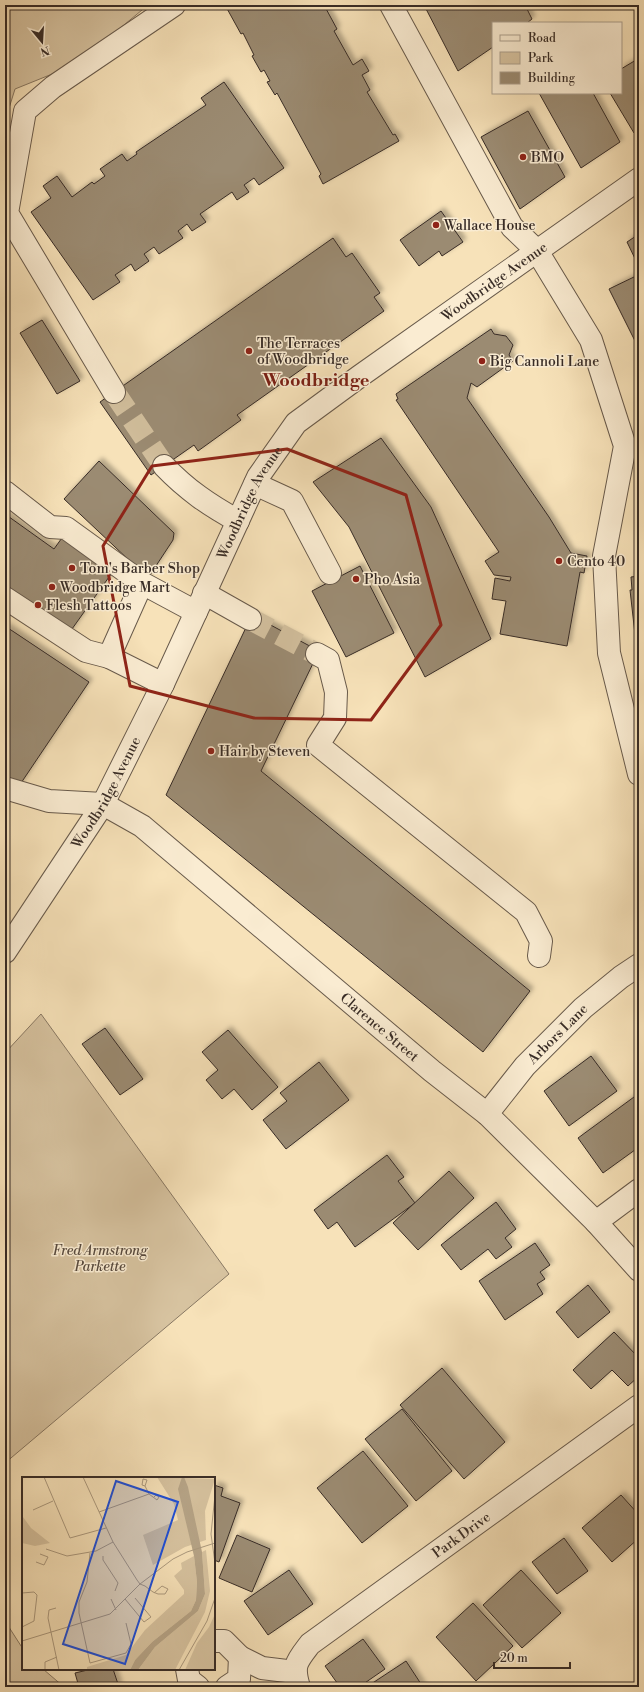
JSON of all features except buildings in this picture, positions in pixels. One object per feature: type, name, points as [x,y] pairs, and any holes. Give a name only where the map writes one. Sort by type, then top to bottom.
[{"type":"street","points":[[114,392],[7,213],[25,111],[53,87],[174,5]]},
{"type":"street","points":[[391,5],[512,227],[536,251],[591,340],[625,446],[604,556],[604,564],[609,653],[639,774]]},
{"type":"street","name":"Woodbridge Avenue","points":[[5,952],[103,804],[164,684],[255,484],[296,423],[639,179]]},
{"type":"street","points":[[164,466],[184,486],[205,503],[238,521]]},
{"type":"street","points":[[255,484],[292,501],[330,573]]},
{"type":"street","points":[[5,492],[50,527],[66,528],[142,583],[250,619]]},
{"type":"street","points":[[109,657],[142,583]]},
{"type":"street","points":[[5,598],[86,651],[109,657],[164,684]]},
{"type":"street","points":[[317,654],[328,660],[336,692],[335,718],[318,745],[526,912],[540,941],[539,956]]},
{"type":"street","points":[[5,788],[49,801],[103,804]]},
{"type":"street","name":"Clarence Street","points":[[103,804],[142,826],[432,1071],[487,1114],[596,1222],[639,1270]]},
{"type":"street","name":"Arbors Lane","points":[[487,1114],[525,1066],[583,1008],[621,977],[639,965]]},
{"type":"street","points":[[596,1222],[639,1190]]},
{"type":"street","name":"Park Drive","points":[[215,1641],[224,1641],[240,1657],[262,1668],[297,1680],[298,1659],[310,1644],[639,1406]]},
{"type":"street","points":[[226,1687],[239,1679],[240,1657]]},
{"type":"street","points":[[187,1670],[189,1680],[198,1687]]},
{"type":"path","points":[[5,12],[6,5]]},
{"type":"highlighted area","points":[[287,449],[406,495],[441,625],[371,720],[254,718],[130,686],[103,546],[152,466]]},
{"type":"green space","points":[[5,5],[148,5],[77,64],[15,89],[5,121]]},
{"type":"green space","name":"Fred Armstrong Parkette","points":[[41,1014],[229,1274],[5,1463],[5,1053]]},
{"type":"green space","points":[[5,1621],[22,1647],[22,1670],[44,1670],[64,1687],[5,1687]]},
{"type":"tunnel","points":[[114,392],[164,466]]},
{"type":"tunnel","points":[[250,619],[317,654]]},
{"type":"place","name":"BMO","points":[[523,157]]},
{"type":"place","name":"Wallace House","points":[[436,225]]},
{"type":"place","name":"The Terraces of Woodbridge","points":[[249,351]]},
{"type":"place","name":"Big Cannoli Lane","points":[[482,361]]},
{"type":"place","name":"Cento 40","points":[[559,561]]},
{"type":"place","name":"Tom's Barber Shop","points":[[72,568]]},
{"type":"place","name":"Pho Asia","points":[[356,579]]},
{"type":"place","name":"Woodbridge Mart","points":[[52,587]]},
{"type":"place","name":"Flesh Tattoos","points":[[38,605]]},
{"type":"place","name":"Hair by Steven","points":[[211,751]]},
{"type":"district","name":"Woodbridge","points":[[316,380]]}]
